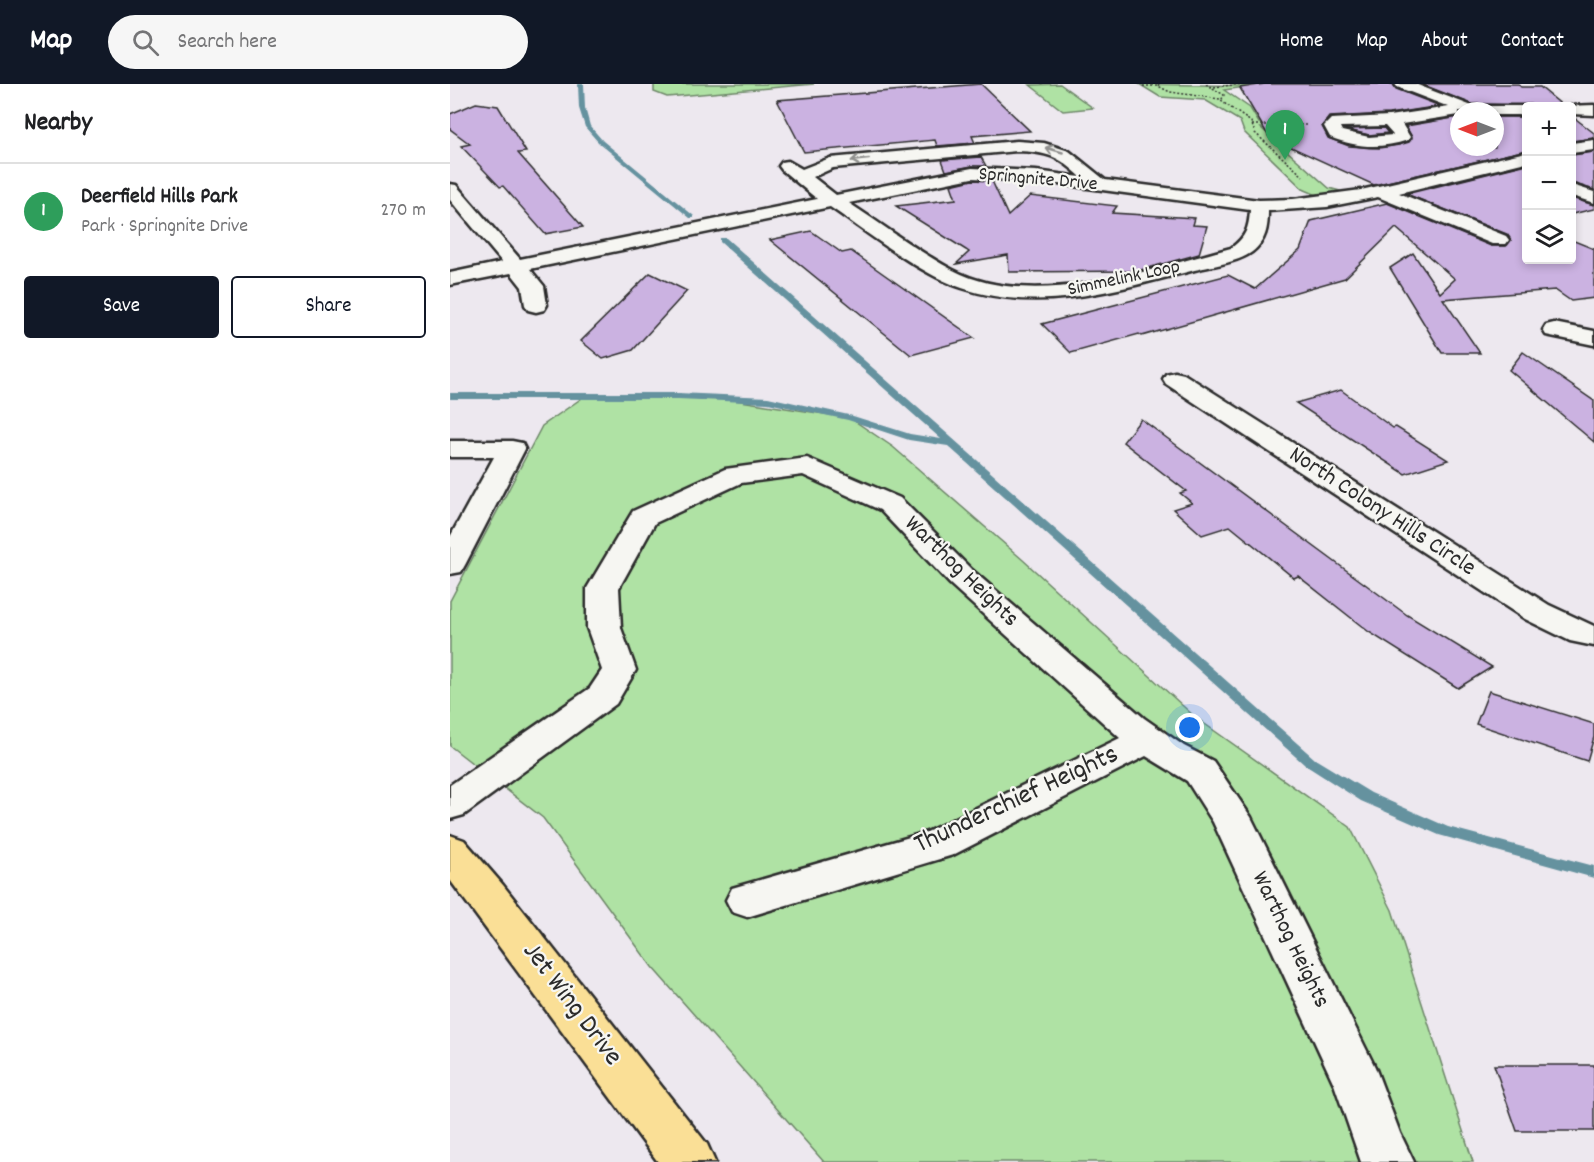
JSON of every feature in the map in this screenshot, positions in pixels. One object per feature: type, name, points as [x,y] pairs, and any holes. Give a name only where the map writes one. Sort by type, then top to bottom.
[{"type":"main road","name":"Jet Wing Drive","points":[[450,851],[488,897],[689,1162]]},
{"type":"street","points":[[1402,84],[1450,102]]},
{"type":"street","points":[[1504,110],[1522,110]]},
{"type":"street","points":[[1576,110],[1594,110]]},
{"type":"street","points":[[1332,126],[1336,134],[1360,142],[1393,140],[1402,137],[1396,126],[1389,121],[1450,113]]},
{"type":"street","points":[[1504,123],[1516,128]]},
{"type":"street","points":[[1576,147],[1594,145]]},
{"type":"street","name":"Simmelink Loop","points":[[1100,185],[1067,154],[1055,149],[1028,146],[830,163],[811,170],[794,172],[833,201],[947,275],[970,285],[999,291],[1034,294],[1100,288],[1238,252],[1250,244],[1258,234],[1259,206]]},
{"type":"street","name":"Springnite Drive","points":[[450,279],[972,173],[1007,173],[1259,206],[1313,204],[1522,159]]},
{"type":"street","points":[[1502,163],[1522,170]]},
{"type":"street","points":[[450,189],[532,286],[536,305]]},
{"type":"street","points":[[1378,191],[1499,240]]},
{"type":"street","points":[[1576,191],[1594,198]]},
{"type":"street","points":[[1554,330],[1594,338]]},
{"type":"street","name":"North Colony Hills Circle","points":[[1175,379],[1537,612],[1582,634],[1594,636]]},
{"type":"street","points":[[450,449],[512,449],[450,565]]},
{"type":"street","name":"Warthog Heights","points":[[450,805],[603,696],[619,670],[604,628],[603,588],[643,517],[735,475],[807,466],[890,504],[962,577],[1131,727],[1200,771],[1231,817],[1358,1083],[1378,1143],[1388,1162]]},
{"type":"street","name":"Thunderchief Heights","points":[[747,900],[939,844],[1149,739]]},
{"type":"path","points":[[1206,84],[1214,87],[1241,84]]},
{"type":"path","points":[[1143,86],[1158,85],[1170,92],[1220,99],[1238,111],[1252,125],[1255,132],[1307,181],[1343,198]]},
{"type":"path","points":[[1214,87],[1215,91],[1224,95],[1220,99]]},
{"type":"path","points":[[1252,125],[1332,126]]},
{"type":"green space","points":[[654,84],[814,84],[667,97],[654,92]]},
{"type":"green space","points":[[1060,84],[1093,108],[1063,111],[1030,85]]},
{"type":"green space","points":[[1139,84],[1252,86],[1224,90],[1250,108],[1259,123],[1304,123],[1306,127],[1261,128],[1329,188],[1340,191],[1319,196],[1303,189],[1244,132],[1240,121],[1205,100],[1160,97]]},
{"type":"green space","points":[[585,396],[721,398],[850,418],[893,447],[1023,560],[1195,717],[1350,827],[1392,910],[1473,1162],[824,1162],[652,967],[543,818],[450,746],[450,601],[542,426]]},
{"type":"building","points":[[981,84],[1030,131],[972,136],[975,143],[937,146],[935,140],[804,152],[777,100]]},
{"type":"building","points":[[1265,84],[1393,84],[1396,89],[1440,106],[1389,114],[1329,117],[1322,126],[1328,138],[1349,146],[1379,148],[1399,145],[1409,142],[1412,138],[1406,126],[1450,119],[1450,156],[1501,156],[1374,185],[1269,137],[1240,88]]},
{"type":"building","points":[[1421,84],[1518,84],[1521,87],[1540,87],[1558,102],[1522,102],[1522,105],[1504,105],[1504,102],[1467,102]]},
{"type":"building","points":[[476,103],[498,106],[526,152],[518,153],[583,227],[545,234],[503,186],[500,187],[461,146],[470,144],[450,129],[450,114]]},
{"type":"building","points":[[1504,117],[1522,117],[1522,151],[1504,155]]},
{"type":"building","points":[[1576,119],[1594,133],[1594,138],[1576,140]]},
{"type":"building","points":[[1384,128],[1388,133],[1369,135],[1344,129]]},
{"type":"building","points":[[1594,152],[1594,190],[1576,184],[1576,154]]},
{"type":"building","points":[[981,157],[986,166],[946,171],[942,160]]},
{"type":"building","points":[[1522,165],[1522,264],[1576,264],[1576,242],[1594,249],[1594,298],[1571,301],[1555,290],[1443,299],[1480,353],[1442,353],[1390,268],[1413,253],[1440,293],[1455,279],[1396,228],[1345,278],[1142,336],[1139,334],[1071,353],[1042,324],[1228,275],[1255,289],[1300,250],[1311,221],[1387,203],[1491,246],[1506,246],[1511,240],[1507,234],[1406,194]]},
{"type":"building","points":[[972,180],[992,181],[1008,216],[1030,196],[1117,206],[1112,213],[1195,218],[1193,225],[1207,226],[1199,254],[1137,271],[1009,272],[1008,255],[956,264],[969,252],[896,206],[956,199],[951,185]]},
{"type":"building","points":[[1576,199],[1594,205],[1594,209],[1576,213]]},
{"type":"building","points":[[811,231],[842,253],[851,251],[974,338],[911,355],[770,240]]},
{"type":"building","points":[[650,273],[687,291],[633,350],[603,359],[581,341]]},
{"type":"building","points":[[1523,352],[1594,401],[1594,442],[1509,370]]},
{"type":"building","points":[[1341,390],[1393,428],[1396,427],[1448,460],[1405,474],[1296,403]]},
{"type":"building","points":[[1141,419],[1407,615],[1492,667],[1458,688],[1369,632],[1298,576],[1294,578],[1230,526],[1202,535],[1173,509],[1192,503],[1180,493],[1186,491],[1123,442]]},
{"type":"building","points":[[1489,691],[1594,724],[1594,737],[1587,761],[1476,724]]},
{"type":"building","points":[[1494,1065],[1594,1065],[1594,1131],[1517,1131]]},
{"type":"waterway","points":[[581,84],[582,108],[587,126],[601,142],[692,217]]},
{"type":"waterway","points":[[723,240],[1310,762],[1366,797],[1444,831],[1594,872]]},
{"type":"waterway","points":[[450,396],[678,396],[768,400],[850,418],[909,437],[950,443]]},
{"type":"place","name":"Deerfield Hills Park","points":[[1285,160]]}]
